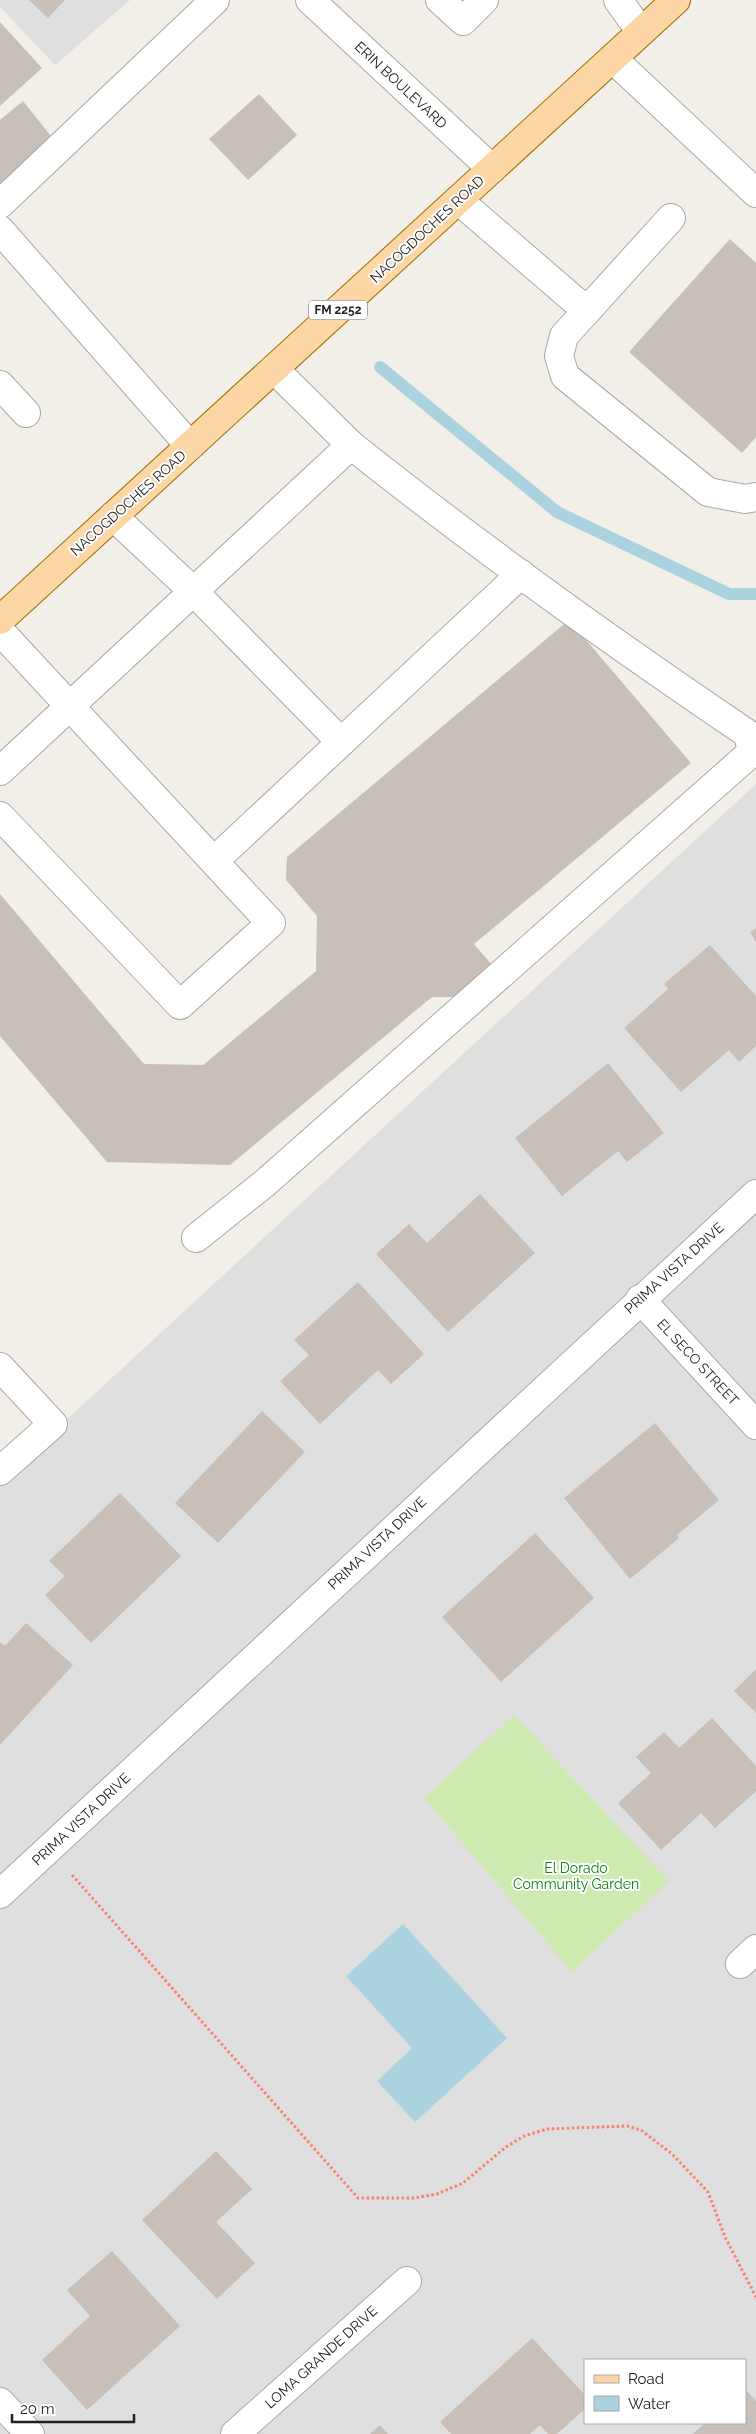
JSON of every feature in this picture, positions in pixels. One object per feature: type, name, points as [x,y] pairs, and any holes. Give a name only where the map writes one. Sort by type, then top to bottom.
[{"type":"main road","name":"NACOGDOCHES ROAD","points":[[0,620],[676,0]]},
{"type":"street","points":[[0,204],[215,0]]},
{"type":"street","name":"ERIN BOULEVARD","points":[[310,0],[492,169]]},
{"type":"street","points":[[440,0],[463,21],[484,0]]},
{"type":"street","points":[[618,0],[641,32]]},
{"type":"street","points":[[613,59],[756,193]]},
{"type":"street","points":[[458,200],[587,311]]},
{"type":"street","points":[[671,218],[564,336],[559,356],[565,376],[708,492],[744,499],[756,497]]},
{"type":"street","points":[[0,230],[190,446]]},
{"type":"street","points":[[196,1238],[265,1183],[752,752],[748,734],[633,656],[439,515],[350,444],[274,369]]},
{"type":"street","points":[[0,384],[26,413]]},
{"type":"street","points":[[0,772],[350,444]]},
{"type":"street","points":[[113,516],[193,591],[341,742]]},
{"type":"street","points":[[214,861],[521,574]]},
{"type":"street","points":[[0,631],[271,923],[180,1005],[0,816]]},
{"type":"street","name":"PRIMA VISTA DRIVE","points":[[2,1887],[756,1194]]},
{"type":"street","name":"EL SECO STREET","points":[[640,1299],[756,1425]]},
{"type":"street","points":[[0,1367],[53,1424],[0,1471]]},
{"type":"street","name":"LOMA GRANDE DRIVE","points":[[235,2434],[407,2281]]},
{"type":"street","points":[[0,2402],[30,2434]]},
{"type":"path","points":[[69,1872],[358,2198],[414,2198],[438,2194],[463,2183],[506,2147],[524,2136],[547,2129],[627,2126],[641,2130],[672,2154],[708,2192],[725,2237],[756,2297]]},
{"type":"shaded area","points":[[0,0],[130,0],[55,65],[0,7]]},
{"type":"shaded area","points":[[756,784],[756,2434],[0,2434],[0,1481]]},
{"type":"green space","name":"El Dorado Community Garden","points":[[514,1715],[669,1881],[572,1972],[424,1798]]},
{"type":"water","points":[[403,1924],[507,2038],[415,2122],[377,2081],[412,2048],[346,1976]]},
{"type":"building","points":[[29,0],[65,0],[48,18]]},
{"type":"building","points":[[0,22],[42,68],[0,106]]},
{"type":"building","points":[[259,94],[297,135],[248,180],[209,139]]},
{"type":"building","points":[[23,101],[54,140],[0,183],[0,120]]},
{"type":"building","points":[[730,239],[756,263],[756,437],[742,453],[629,352]]},
{"type":"building","points":[[569,620],[691,763],[474,944],[493,966],[456,997],[432,997],[230,1165],[107,1162],[0,1036],[0,894],[144,1064],[203,1065],[316,971],[317,916],[286,880],[287,857]]},
{"type":"building","points":[[756,928],[756,942],[750,932]]},
{"type":"building","points":[[710,945],[756,996],[756,1046],[739,1062],[729,1050],[681,1092],[624,1028],[668,989],[664,984]]},
{"type":"building","points":[[608,1063],[664,1133],[627,1162],[618,1151],[562,1196],[515,1138]]},
{"type":"building","points":[[480,1194],[535,1253],[448,1332],[376,1254],[409,1224],[427,1243]]},
{"type":"building","points":[[358,1282],[424,1354],[391,1384],[378,1370],[320,1424],[280,1381],[309,1355],[294,1340]]},
{"type":"building","points":[[262,1411],[305,1452],[218,1543],[175,1503]]},
{"type":"building","points":[[655,1423],[719,1500],[677,1535],[679,1538],[630,1579],[564,1498]]},
{"type":"building","points":[[120,1493],[181,1556],[91,1643],[45,1595],[65,1576],[49,1561]]},
{"type":"building","points":[[535,1533],[594,1598],[501,1682],[442,1617]]},
{"type":"building","points":[[26,1623],[73,1665],[0,1745],[0,1642],[5,1646]]},
{"type":"building","points":[[756,1669],[756,1713],[734,1691]]},
{"type":"building","points":[[712,1718],[756,1766],[756,1791],[715,1828],[701,1813],[661,1850],[618,1803],[651,1773],[636,1757],[664,1732],[679,1748]]},
{"type":"building","points":[[216,2151],[252,2189],[216,2222],[255,2263],[217,2299],[142,2220]]},
{"type":"building","points":[[112,2251],[180,2326],[87,2410],[42,2360],[90,2316],[67,2290]]},
{"type":"building","points":[[532,2338],[584,2394],[584,2410],[557,2434],[548,2434],[540,2425],[530,2434],[451,2434],[440,2422]]},
{"type":"building","points":[[746,2390],[756,2401],[756,2434],[693,2434],[704,2424],[746,2424]]},
{"type":"building","points":[[380,2425],[388,2434],[370,2434]]},
{"type":"waterway","points":[[380,367],[557,512],[729,594],[756,594]]}]
